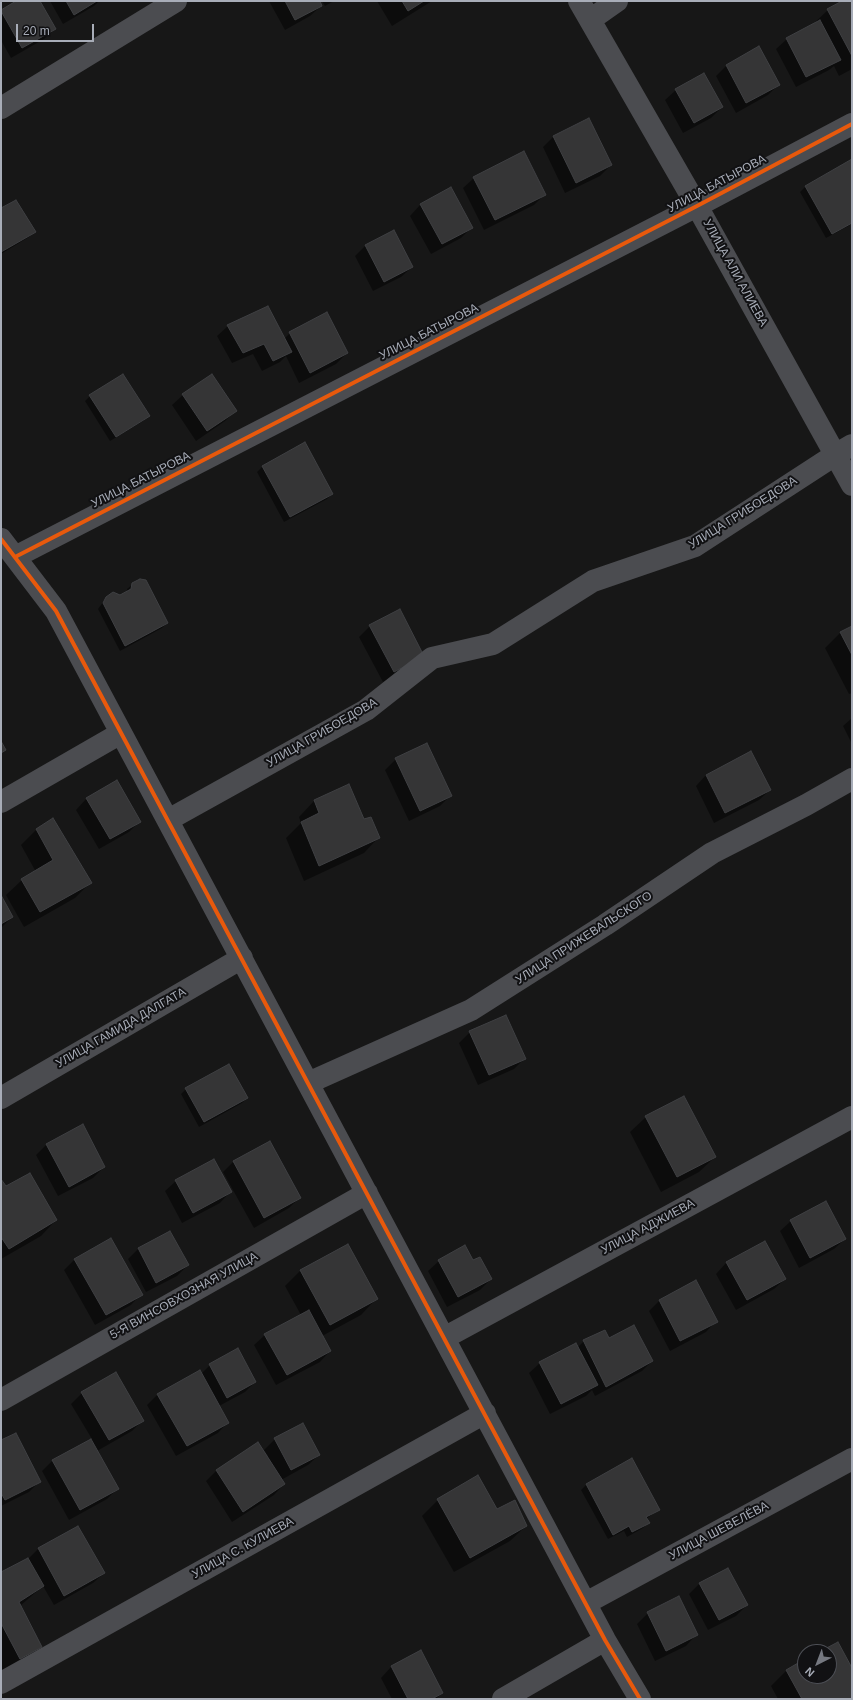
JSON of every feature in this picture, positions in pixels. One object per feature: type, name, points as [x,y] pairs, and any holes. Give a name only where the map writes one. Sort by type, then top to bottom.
[{"type":"street","points":[[1,108],[176,1]]},
{"type":"street","name":"УЛИЦА АЛИ АЛИЕВА","points":[[579,1],[697,206],[844,450],[852,485]]},
{"type":"street","points":[[590,20],[618,1]]},
{"type":"street","name":"УЛИЦА БАТЫРОВА","points":[[15,557],[697,206],[852,124]]},
{"type":"street","name":"УЛИЦА ГРИБОЕДОВА","points":[[168,820],[366,710],[432,658],[493,644],[593,581],[695,546],[844,450]]},
{"type":"street","points":[[1,539],[56,611],[368,1193],[605,1640],[640,1699]]},
{"type":"street","points":[[1,802],[122,733]]},
{"type":"street","name":"УЛИЦА ПРИЖЕВАЛЬСКОГО","points":[[308,1083],[471,1010],[605,925],[712,853],[806,805],[852,779]]},
{"type":"street","name":"УЛИЦА ГАМИДА ДАЛГАТА","points":[[1,1098],[242,958]]},
{"type":"street","name":"УЛИЦА АДЖИЕВА","points":[[444,1338],[852,1117]]},
{"type":"street","name":"5-Я ВИНСОВХОЗНАЯ УЛИЦА","points":[[1,1400],[368,1193]]},
{"type":"street","name":"УЛИЦА С. КУЛИЕВА","points":[[1,1683],[485,1413]]},
{"type":"street","name":"УЛИЦА ШЕВЕЛЁВА","points":[[586,1603],[852,1459]]},
{"type":"street","points":[[503,1699],[605,1640]]},
{"type":"building","points":[[16,1],[40,1],[56,29],[22,48],[1,11]]},
{"type":"building","points":[[66,1],[97,1],[74,15]]},
{"type":"building","points":[[285,1],[320,1],[322,6],[295,20]]},
{"type":"building","points":[[402,1],[424,1],[408,11]]},
{"type":"building","points":[[842,1],[852,1],[852,56],[827,9]]},
{"type":"building","points":[[820,20],[841,60],[806,77],[786,38]]},
{"type":"building","points":[[759,46],[780,85],[746,103],[726,65]]},
{"type":"building","points":[[704,73],[723,107],[694,123],[675,89]]},
{"type":"building","points":[[589,118],[612,165],[576,183],[553,136]]},
{"type":"building","points":[[524,151],[546,195],[495,220],[473,177]]},
{"type":"building","points":[[852,159],[852,223],[832,234],[805,186]]},
{"type":"building","points":[[451,187],[473,228],[442,244],[420,204]]},
{"type":"building","points":[[16,200],[36,232],[1,252],[1,208]]},
{"type":"building","points":[[394,230],[413,267],[384,282],[365,245]]},
{"type":"building","points":[[268,306],[292,352],[273,361],[264,344],[243,353],[227,325]]},
{"type":"building","points":[[327,312],[348,353],[310,373],[289,332]]},
{"type":"building","points":[[123,374],[150,416],[116,437],[89,395]]},
{"type":"building","points":[[212,374],[237,411],[207,431],[182,394]]},
{"type":"building","points":[[305,442],[333,494],[290,517],[262,466]]},
{"type":"building","points":[[140,579],[146,580],[168,623],[125,646],[103,603],[106,597],[113,592],[120,595],[131,589],[132,583]]},
{"type":"building","points":[[400,609],[424,656],[394,672],[369,625]]},
{"type":"building","points":[[852,626],[852,655],[840,632]]},
{"type":"building","points":[[1,741],[6,750],[1,753]]},
{"type":"building","points":[[427,743],[452,796],[420,811],[395,758]]},
{"type":"building","points":[[751,751],[771,790],[725,813],[706,775]]},
{"type":"building","points":[[117,780],[141,822],[110,839],[86,798]]},
{"type":"building","points":[[349,784],[364,819],[371,817],[380,838],[319,866],[301,822],[319,813],[314,800]]},
{"type":"building","points":[[53,818],[92,883],[40,912],[21,879],[53,860],[36,829]]},
{"type":"building","points":[[1,895],[13,917],[1,924]]},
{"type":"building","points":[[506,1015],[526,1059],[489,1075],[469,1031]]},
{"type":"building","points":[[229,1064],[248,1098],[204,1122],[185,1088]]},
{"type":"building","points":[[684,1096],[716,1157],[677,1177],[645,1116]]},
{"type":"building","points":[[83,1124],[105,1167],[69,1187],[46,1144]]},
{"type":"building","points":[[270,1141],[301,1198],[264,1218],[233,1161]]},
{"type":"building","points":[[214,1159],[232,1192],[193,1213],[175,1180]]},
{"type":"building","points":[[30,1173],[57,1220],[9,1249],[1,1237],[1,1179],[6,1186]]},
{"type":"building","points":[[826,1201],[846,1239],[810,1258],[790,1220]]},
{"type":"building","points":[[170,1231],[189,1265],[156,1283],[138,1248]]},
{"type":"building","points":[[111,1238],[143,1295],[106,1315],[74,1259]]},
{"type":"building","points":[[765,1241],[786,1279],[747,1300],[726,1262]]},
{"type":"building","points":[[348,1244],[378,1299],[330,1325],[300,1270]]},
{"type":"building","points":[[465,1245],[473,1260],[480,1257],[492,1279],[458,1297],[438,1260]]},
{"type":"building","points":[[696,1280],[718,1322],[680,1341],[659,1300]]},
{"type":"building","points":[[309,1310],[331,1351],[287,1375],[264,1334]]},
{"type":"building","points":[[634,1325],[653,1361],[606,1387],[583,1340],[605,1330],[609,1338]]},
{"type":"building","points":[[576,1343],[598,1385],[561,1404],[539,1362]]},
{"type":"building","points":[[238,1348],[256,1382],[227,1398],[209,1364]]},
{"type":"building","points":[[200,1370],[229,1423],[187,1446],[157,1394]]},
{"type":"building","points":[[116,1372],[144,1421],[109,1440],[81,1392]]},
{"type":"building","points":[[303,1423],[320,1455],[291,1470],[274,1438]]},
{"type":"building","points":[[16,1433],[41,1482],[5,1500],[1,1493],[1,1440]]},
{"type":"building","points":[[91,1439],[119,1489],[80,1510],[52,1460]]},
{"type":"building","points":[[258,1442],[285,1484],[243,1512],[216,1470]]},
{"type":"building","points":[[632,1458],[660,1510],[646,1517],[650,1523],[632,1532],[629,1526],[613,1535],[586,1484]]},
{"type":"building","points":[[478,1475],[497,1509],[515,1500],[527,1526],[470,1558],[437,1499]]},
{"type":"building","points":[[78,1526],[105,1573],[64,1596],[38,1548]]},
{"type":"building","points":[[28,1558],[44,1586],[19,1602],[42,1647],[20,1659],[1,1623],[1,1572]]},
{"type":"building","points":[[728,1568],[748,1605],[719,1620],[699,1583]]},
{"type":"building","points":[[679,1596],[698,1635],[666,1651],[647,1612]]},
{"type":"building","points":[[838,1642],[852,1668],[852,1699],[802,1699],[786,1670],[797,1664],[797,1684],[837,1684],[837,1644],[834,1644]]},
{"type":"building","points":[[421,1650],[443,1693],[432,1699],[408,1699],[391,1666]]},
{"type":"cycle path","points":[[15,557],[697,206],[852,124]]},
{"type":"cycle path","points":[[1,539],[56,611],[605,1640],[640,1699]]}]
